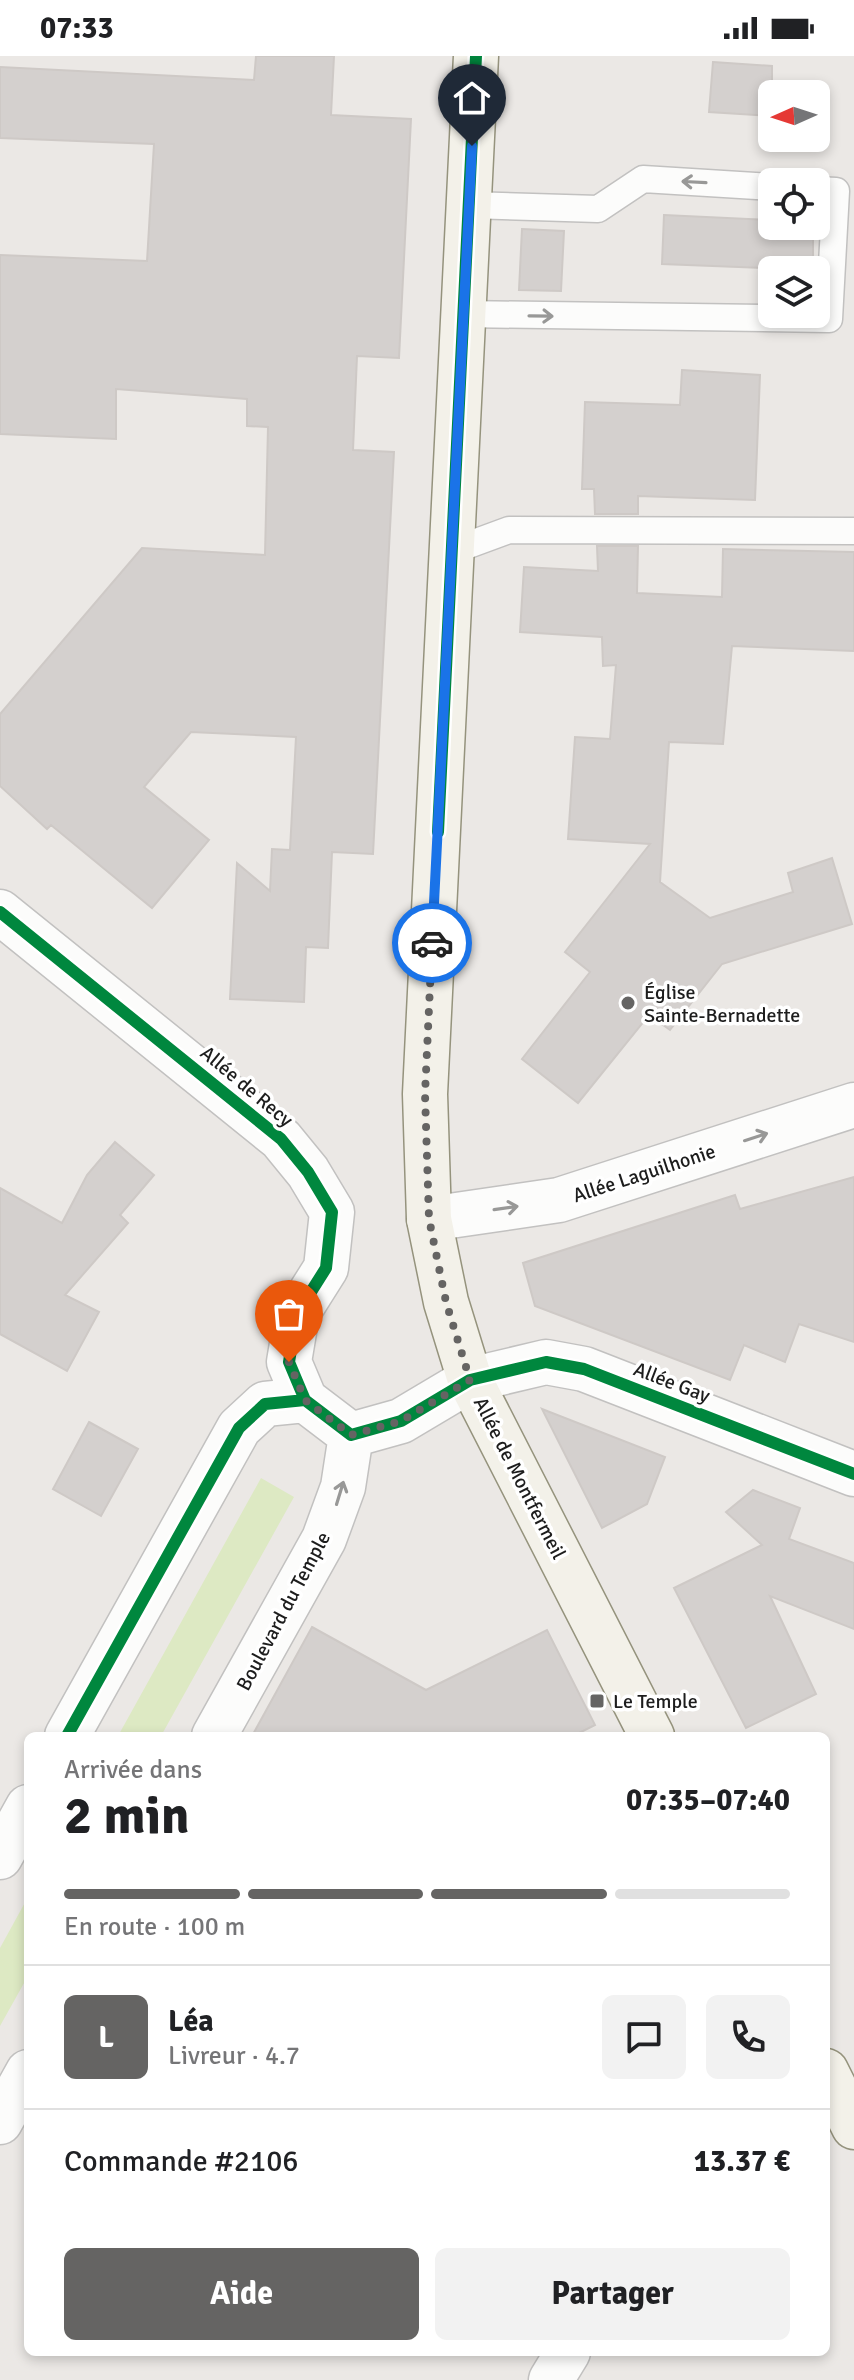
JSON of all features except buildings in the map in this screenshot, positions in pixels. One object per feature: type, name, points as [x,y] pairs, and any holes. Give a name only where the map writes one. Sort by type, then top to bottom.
[{"type":"main road","name":"Allée de Montfermeil","points":[[476,56],[425,1094],[429,1219],[446,1302],[470,1380],[650,1732]]},
{"type":"main road","points":[[830,2079],[854,2127]]},
{"type":"street","name":"Allée de Recy","points":[[0,912],[281,1139],[308,1172],[332,1212],[326,1268],[297,1314],[289,1362],[305,1400]]},
{"type":"street","name":"Allée Laguilhonie","points":[[429,1219],[559,1200],[854,1105]]},
{"type":"street","name":"Allée Gay","points":[[351,1435],[401,1421],[470,1380],[546,1362],[584,1369],[854,1474]]},
{"type":"street","points":[[69,1732],[239,1428],[265,1404],[305,1400],[351,1435]]},
{"type":"street","name":"Boulevard du Temple","points":[[216,1732],[324,1539],[343,1487],[351,1435]]},
{"type":"street","points":[[0,1857],[24,1814]]},
{"type":"street","points":[[0,2122],[24,2079]]},
{"type":"street","points":[[551,2380],[566,2356]]},
{"type":"lane","points":[[469,205],[598,209],[643,179],[758,186]]},
{"type":"lane","points":[[463,314],[829,319],[836,191],[830,191]]},
{"type":"lane","points":[[452,551],[509,530],[854,531]]},
{"type":"green space","points":[[261,1478],[294,1497],[163,1732],[120,1732]]},
{"type":"green space","points":[[24,1904],[24,1983],[0,2026],[0,1948]]},
{"type":"cycle path","points":[[438,832],[476,56]]},
{"type":"cycle path","points":[[0,912],[281,1139],[308,1172],[332,1212],[326,1268],[297,1314],[289,1362],[305,1400]]},
{"type":"cycle path","points":[[69,1732],[239,1428],[265,1404],[305,1400],[351,1435],[401,1421],[470,1380],[546,1362],[584,1369],[854,1474]]},
{"type":"way so far","points":[[289,1362],[305,1400],[351,1435],[401,1421],[470,1380],[446,1302],[429,1219],[425,1094],[432,943]]},
{"type":"place","name":"Église Sainte-Bernadette","points":[[628,1003]]},
{"type":"place","name":"Le Temple","points":[[597,1701]]},
{"type":"route","points":[[432,943],[472,146]]}]
